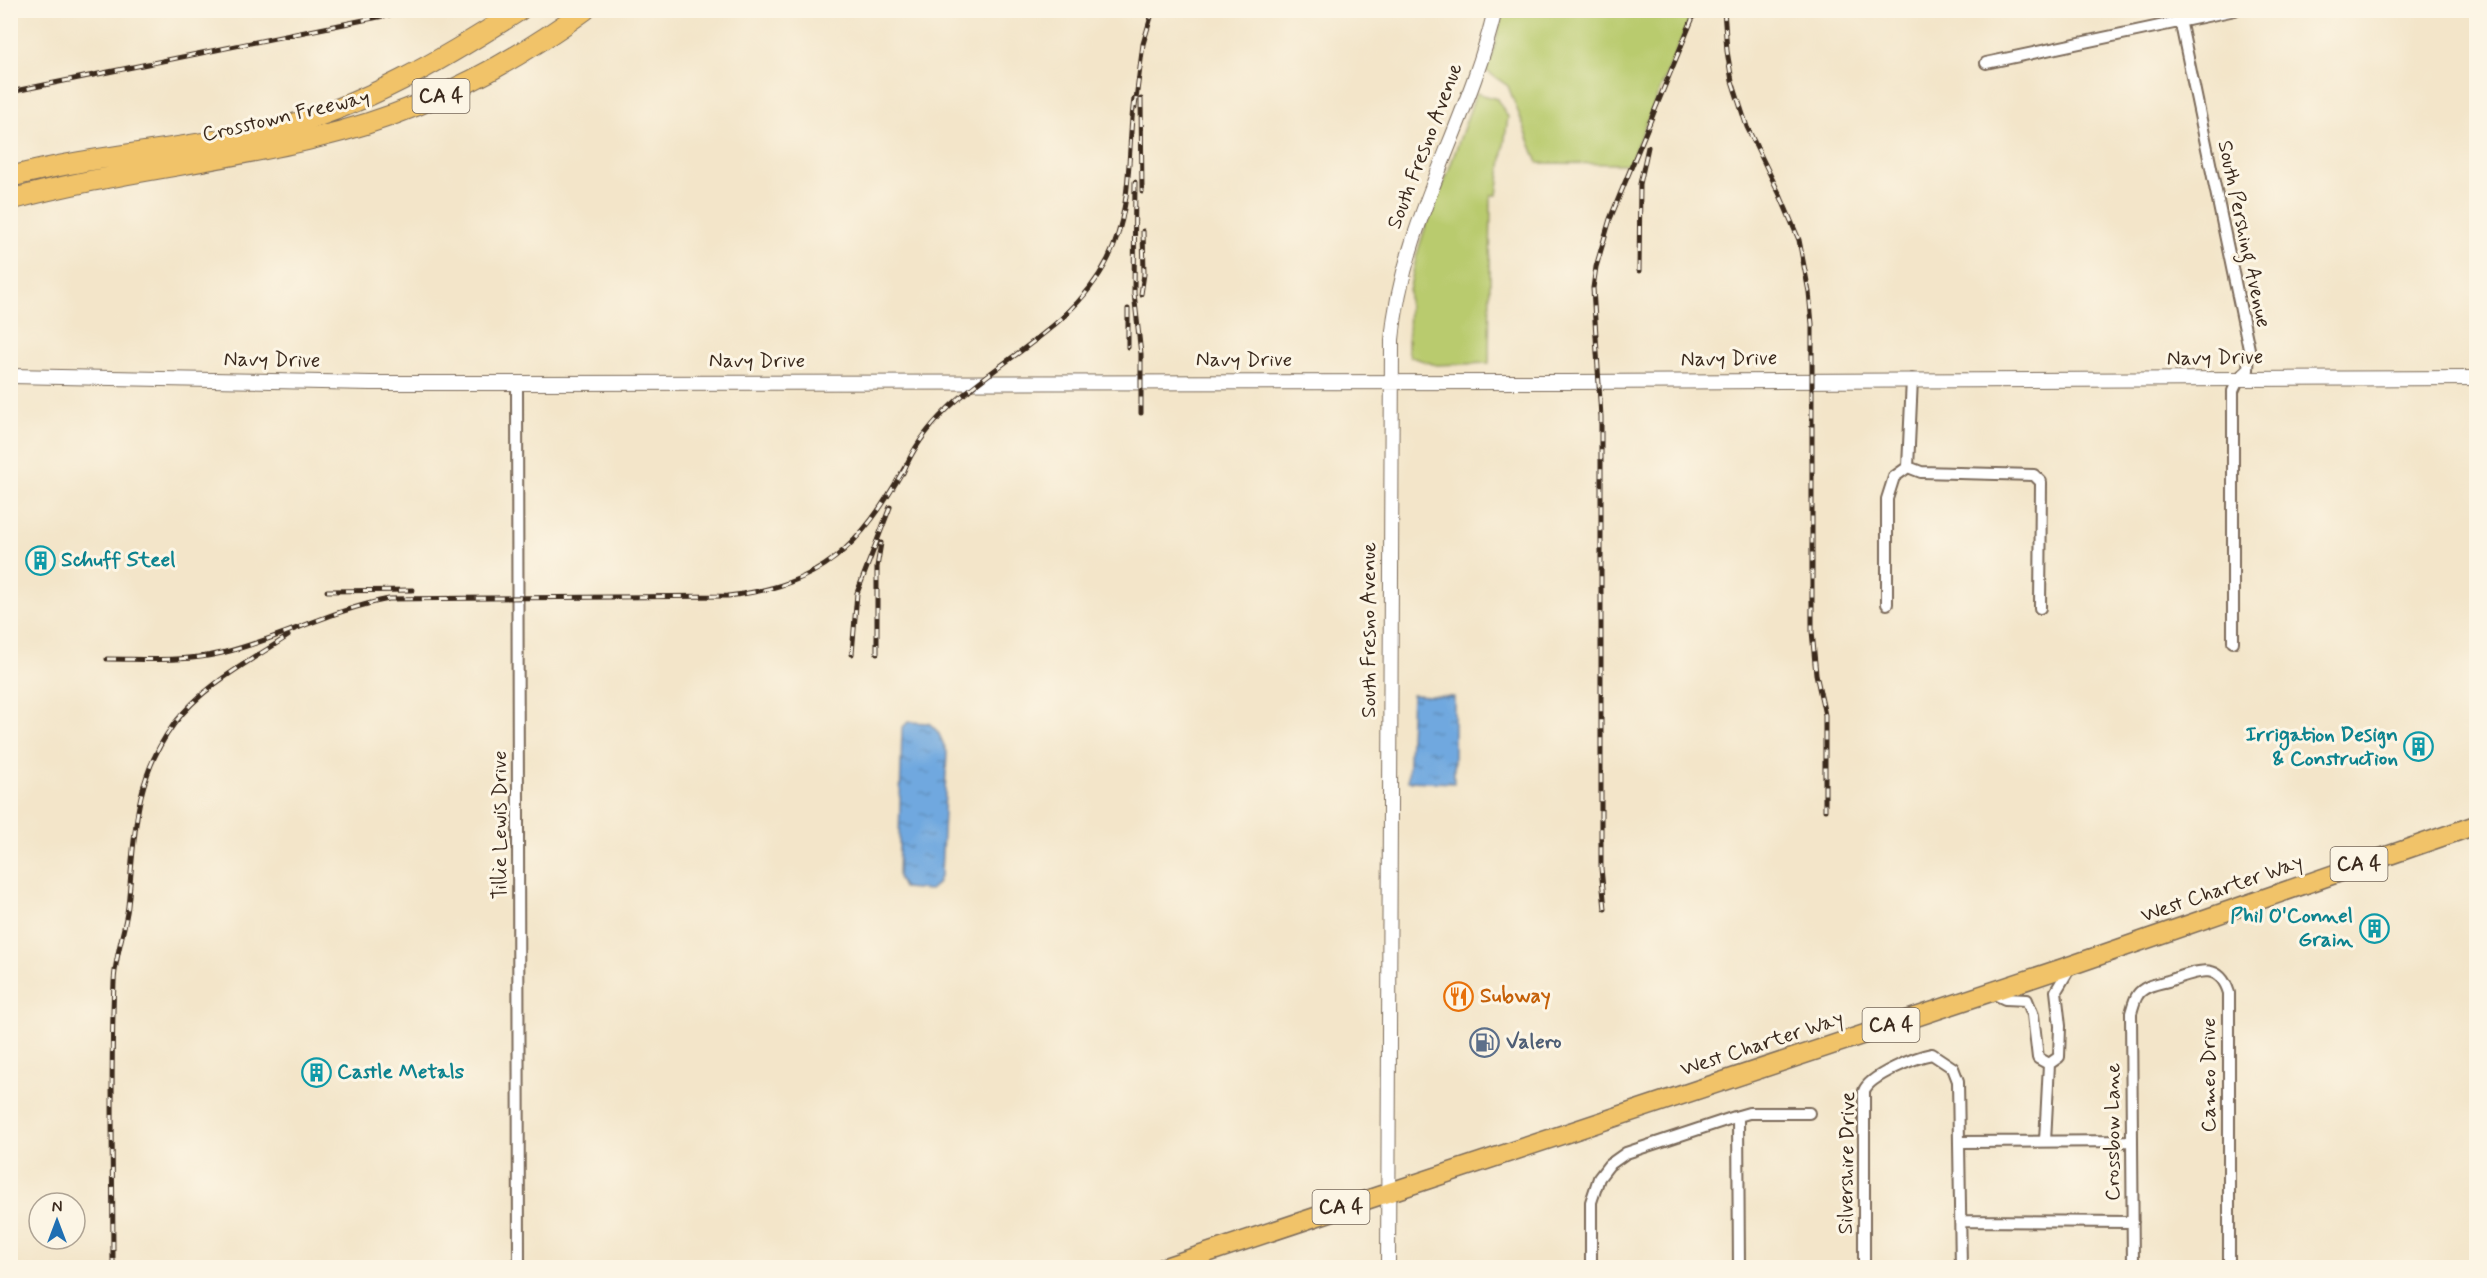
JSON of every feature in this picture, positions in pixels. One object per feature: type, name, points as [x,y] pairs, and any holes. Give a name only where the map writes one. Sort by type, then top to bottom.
[{"type":"highway","name":"Crosstown Freeway","points":[[10,200],[280,137],[404,78],[520,10]]},
{"type":"highway","name":"Crosstown Freeway","points":[[10,177],[358,126],[442,95],[503,64],[585,10]]},
{"type":"highway","name":"West Charter Way","points":[[1162,1268],[2072,965],[2476,825]]},
{"type":"street","name":"South Fresno Avenue","points":[[1388,1268],[1390,381],[1395,302],[1406,257],[1473,79],[1495,10]]},
{"type":"street","name":"South Pershing Avenue","points":[[2178,10],[2249,349],[2248,370],[2239,378],[2234,391],[2233,642]]},
{"type":"street","points":[[1986,63],[2235,10]]},
{"type":"street","name":"Navy Drive","points":[[10,376],[346,382],[1565,382],[2476,378]]},
{"type":"street","points":[[1887,604],[1887,499],[1894,477],[1908,466],[1912,379]]},
{"type":"street","name":"Tillie Lewis Drive","points":[[517,382],[519,1268]]},
{"type":"street","points":[[1908,466],[1921,472],[2034,475],[2041,482],[2040,608]]},
{"type":"street","points":[[2049,1064],[2059,1057],[2060,1026],[2056,991],[2072,965]]},
{"type":"street","name":"Cameo Drive","points":[[2135,997],[2144,989],[2199,971],[2210,971],[2225,982],[2229,993],[2229,1268]]},
{"type":"street","points":[[1990,992],[2005,999],[2027,1000],[2033,1014],[2038,1058],[2049,1064]]},
{"type":"street","name":"Crossbow Lane","points":[[2133,1268],[2131,1013],[2135,997]]},
{"type":"street","name":"Silvershire Drive","points":[[1864,1268],[1864,1091],[1866,1084],[1923,1056],[1932,1054],[1953,1068],[1958,1081],[1961,1142]]},
{"type":"street","points":[[2045,1141],[2049,1064]]},
{"type":"street","points":[[1591,1268],[1591,1202],[1599,1178],[1609,1165],[1626,1153],[1738,1116],[1809,1113]]},
{"type":"street","points":[[1738,1116],[1739,1268]]},
{"type":"street","points":[[1961,1268],[1961,1142],[2132,1141]]},
{"type":"street","points":[[1961,1221],[2133,1222]]},
{"type":"green space","points":[[1503,11],[1693,11],[1629,164],[1538,163],[1508,86],[1485,70],[1492,57]]},
{"type":"green space","points":[[1476,93],[1497,99],[1508,117],[1497,195],[1491,195],[1489,363],[1436,365],[1411,357],[1408,350],[1409,291],[1417,254],[1431,209],[1446,178]]},
{"type":"water","points":[[1412,695],[1454,697],[1454,783],[1408,781]]},
{"type":"water","points":[[908,722],[929,723],[938,732],[947,752],[941,874],[937,884],[930,890],[903,888],[898,877],[902,728]]},
{"type":"railway","points":[[10,92],[413,10]]},
{"type":"railway","points":[[1135,107],[1143,44],[1153,10]]},
{"type":"railway","points":[[1605,909],[1601,868],[1601,417],[1593,288],[1596,267],[1610,219],[1696,10]]},
{"type":"railway","points":[[1724,10],[1732,81],[1747,127],[1799,240],[1809,292],[1812,324],[1812,631],[1816,674],[1825,715],[1825,810]]},
{"type":"railway","points":[[903,473],[921,440],[945,412],[972,387],[1062,318],[1088,291],[1108,259],[1122,221],[1128,180],[1134,99]]},
{"type":"railway","points":[[1141,99],[1142,192]]},
{"type":"railway","points":[[1639,271],[1640,184],[1648,147]]},
{"type":"railway","points":[[1135,182],[1134,293],[1141,354],[1141,413]]},
{"type":"railway","points":[[1141,294],[1144,274],[1143,231]]},
{"type":"railway","points":[[1128,309],[1128,347]]},
{"type":"railway","points":[[107,659],[180,659],[208,656],[243,647],[347,610],[389,599],[728,596],[761,591],[814,571],[835,557],[872,519],[905,467]]},
{"type":"railway","points":[[852,654],[857,593],[890,507]]},
{"type":"railway","points":[[877,653],[877,567],[881,543]]},
{"type":"railway","points":[[327,591],[413,590]]},
{"type":"railway","points":[[113,1268],[114,982],[128,906],[135,834],[143,789],[160,745],[186,710],[227,675],[288,636]]},
{"type":"place","name":"Schuff Steel","points":[[40,560]]},
{"type":"place","name":"Irrigation Design & Construction","points":[[2419,747]]},
{"type":"place","name":"Phil O'Connel Grain","points":[[2374,928]]},
{"type":"place","name":"Subway","points":[[1459,996]]},
{"type":"place","name":"Valero","points":[[1485,1042]]},
{"type":"place","name":"Castle Metals","points":[[316,1072]]}]
